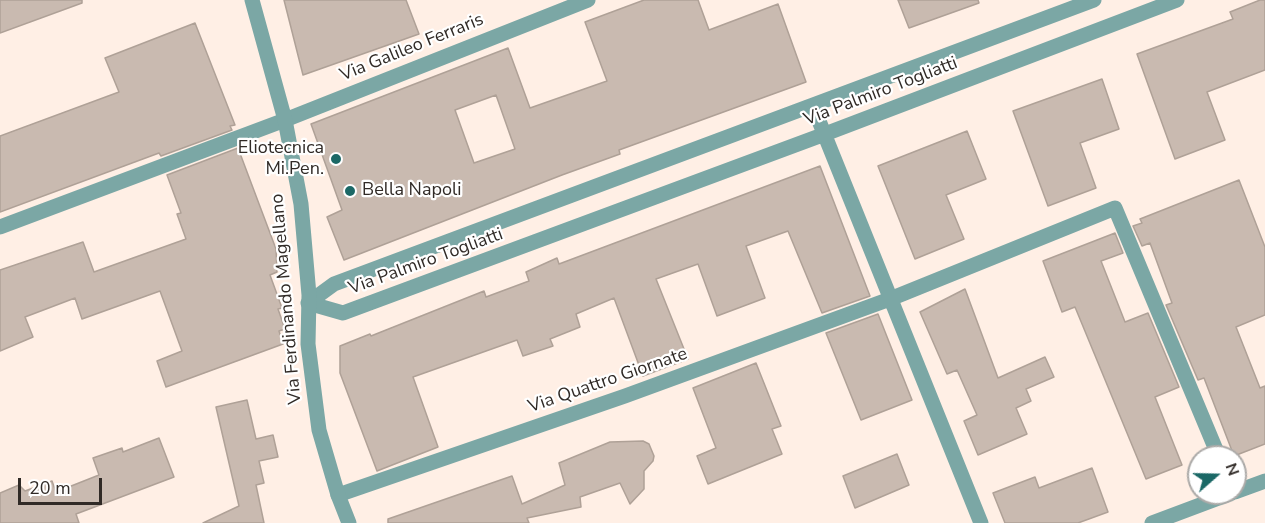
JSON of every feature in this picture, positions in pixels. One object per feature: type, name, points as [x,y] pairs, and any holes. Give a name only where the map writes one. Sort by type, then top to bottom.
[{"type":"street","name":"Via Ferdinando Magellano","points":[[252,0],[285,120],[301,204],[309,344],[319,430],[338,495],[349,523]]},
{"type":"street","name":"Via Galileo Ferraris","points":[[0,226],[285,120],[588,0]]},
{"type":"street","name":"Via Palmiro Togliatti","points":[[308,303],[334,284],[1094,0]]},
{"type":"street","name":"Via Palmiro Togliatti","points":[[308,303],[343,313],[1177,0]]},
{"type":"street","points":[[813,106],[981,523]]},
{"type":"street","name":"Via Quattro Giornate","points":[[338,495],[625,396],[890,299],[1115,208],[1214,445]]},
{"type":"street","points":[[1247,487],[1265,481]]},
{"type":"street","points":[[1152,523],[1199,505]]},
{"type":"building","points":[[0,0],[82,0],[82,3],[0,33]]},
{"type":"building","points":[[284,0],[406,0],[419,34],[303,75]]},
{"type":"building","points":[[644,0],[698,0],[709,30],[778,4],[806,82],[619,150],[620,154],[344,260],[327,217],[342,210],[311,124],[508,48],[530,108],[607,81],[585,22]],"holes":[[[496,95],[515,149],[474,163],[455,110]]]},
{"type":"building","points":[[898,0],[978,0],[979,3],[909,28]]},
{"type":"building","points":[[1265,0],[1265,70],[1207,92],[1225,140],[1175,159],[1137,54],[1233,19],[1230,12]]},
{"type":"building","points":[[195,23],[235,125],[230,126],[232,130],[161,156],[159,153],[0,212],[0,136],[119,92],[105,58]]},
{"type":"building","points":[[1102,79],[1119,129],[1080,143],[1096,188],[1048,206],[1013,111]]},
{"type":"building","points":[[967,131],[986,179],[946,195],[964,239],[915,259],[878,166]]},
{"type":"building","points":[[238,148],[276,249],[277,272],[270,275],[282,308],[278,309],[285,329],[279,331],[283,344],[166,387],[157,361],[182,351],[160,291],[82,319],[75,298],[25,317],[33,337],[0,351],[0,270],[83,242],[94,272],[186,239],[177,214],[181,213],[167,175]]},
{"type":"building","points":[[820,166],[870,296],[822,313],[788,231],[746,246],[765,298],[717,316],[698,264],[656,279],[688,359],[643,376],[614,298],[576,314],[580,327],[550,339],[553,346],[523,356],[517,340],[413,377],[438,447],[377,471],[340,373],[340,346],[484,291],[486,297],[529,281],[526,272],[557,258],[559,264]]},
{"type":"building","points":[[1239,180],[1265,247],[1265,315],[1236,327],[1260,388],[1265,386],[1265,444],[1247,451],[1247,445],[1230,445],[1204,378],[1198,380],[1166,305],[1172,303],[1150,243],[1142,246],[1133,226],[1142,223],[1140,219]]},
{"type":"building","points":[[1115,233],[1123,253],[1101,261],[1125,322],[1148,313],[1179,387],[1155,397],[1182,465],[1146,479],[1075,307],[1062,312],[1043,261]]},
{"type":"building","points":[[965,289],[998,378],[1045,357],[1054,377],[1026,389],[1031,401],[1016,408],[1027,434],[978,455],[964,421],[977,415],[957,370],[947,374],[920,312]]},
{"type":"building","points":[[878,314],[912,400],[861,420],[826,333]]},
{"type":"building","points":[[756,363],[781,426],[772,429],[782,454],[708,484],[697,456],[716,448],[693,388]]},
{"type":"building","points":[[247,400],[256,439],[273,435],[278,457],[259,461],[264,483],[256,485],[264,523],[203,523],[239,506],[216,407]]},
{"type":"building","points":[[159,438],[174,477],[76,514],[79,523],[0,523],[0,493],[19,485],[25,491],[52,481],[56,492],[99,475],[93,458],[122,448],[123,452]]},
{"type":"building","points":[[643,441],[649,444],[654,456],[653,461],[644,471],[644,489],[630,504],[620,483],[580,497],[581,507],[527,518],[529,523],[388,523],[388,519],[512,476],[522,504],[565,485],[559,463],[610,442]]},
{"type":"building","points":[[897,454],[909,485],[855,508],[843,476]]},
{"type":"building","points":[[1092,468],[1108,512],[1078,523],[1005,523],[993,493],[1035,477],[1039,488]]},
{"type":"place","name":"Eliotecnica Mi.Pen.","points":[[336,159]]},
{"type":"place","name":"Bella Napoli","points":[[350,191]]}]
